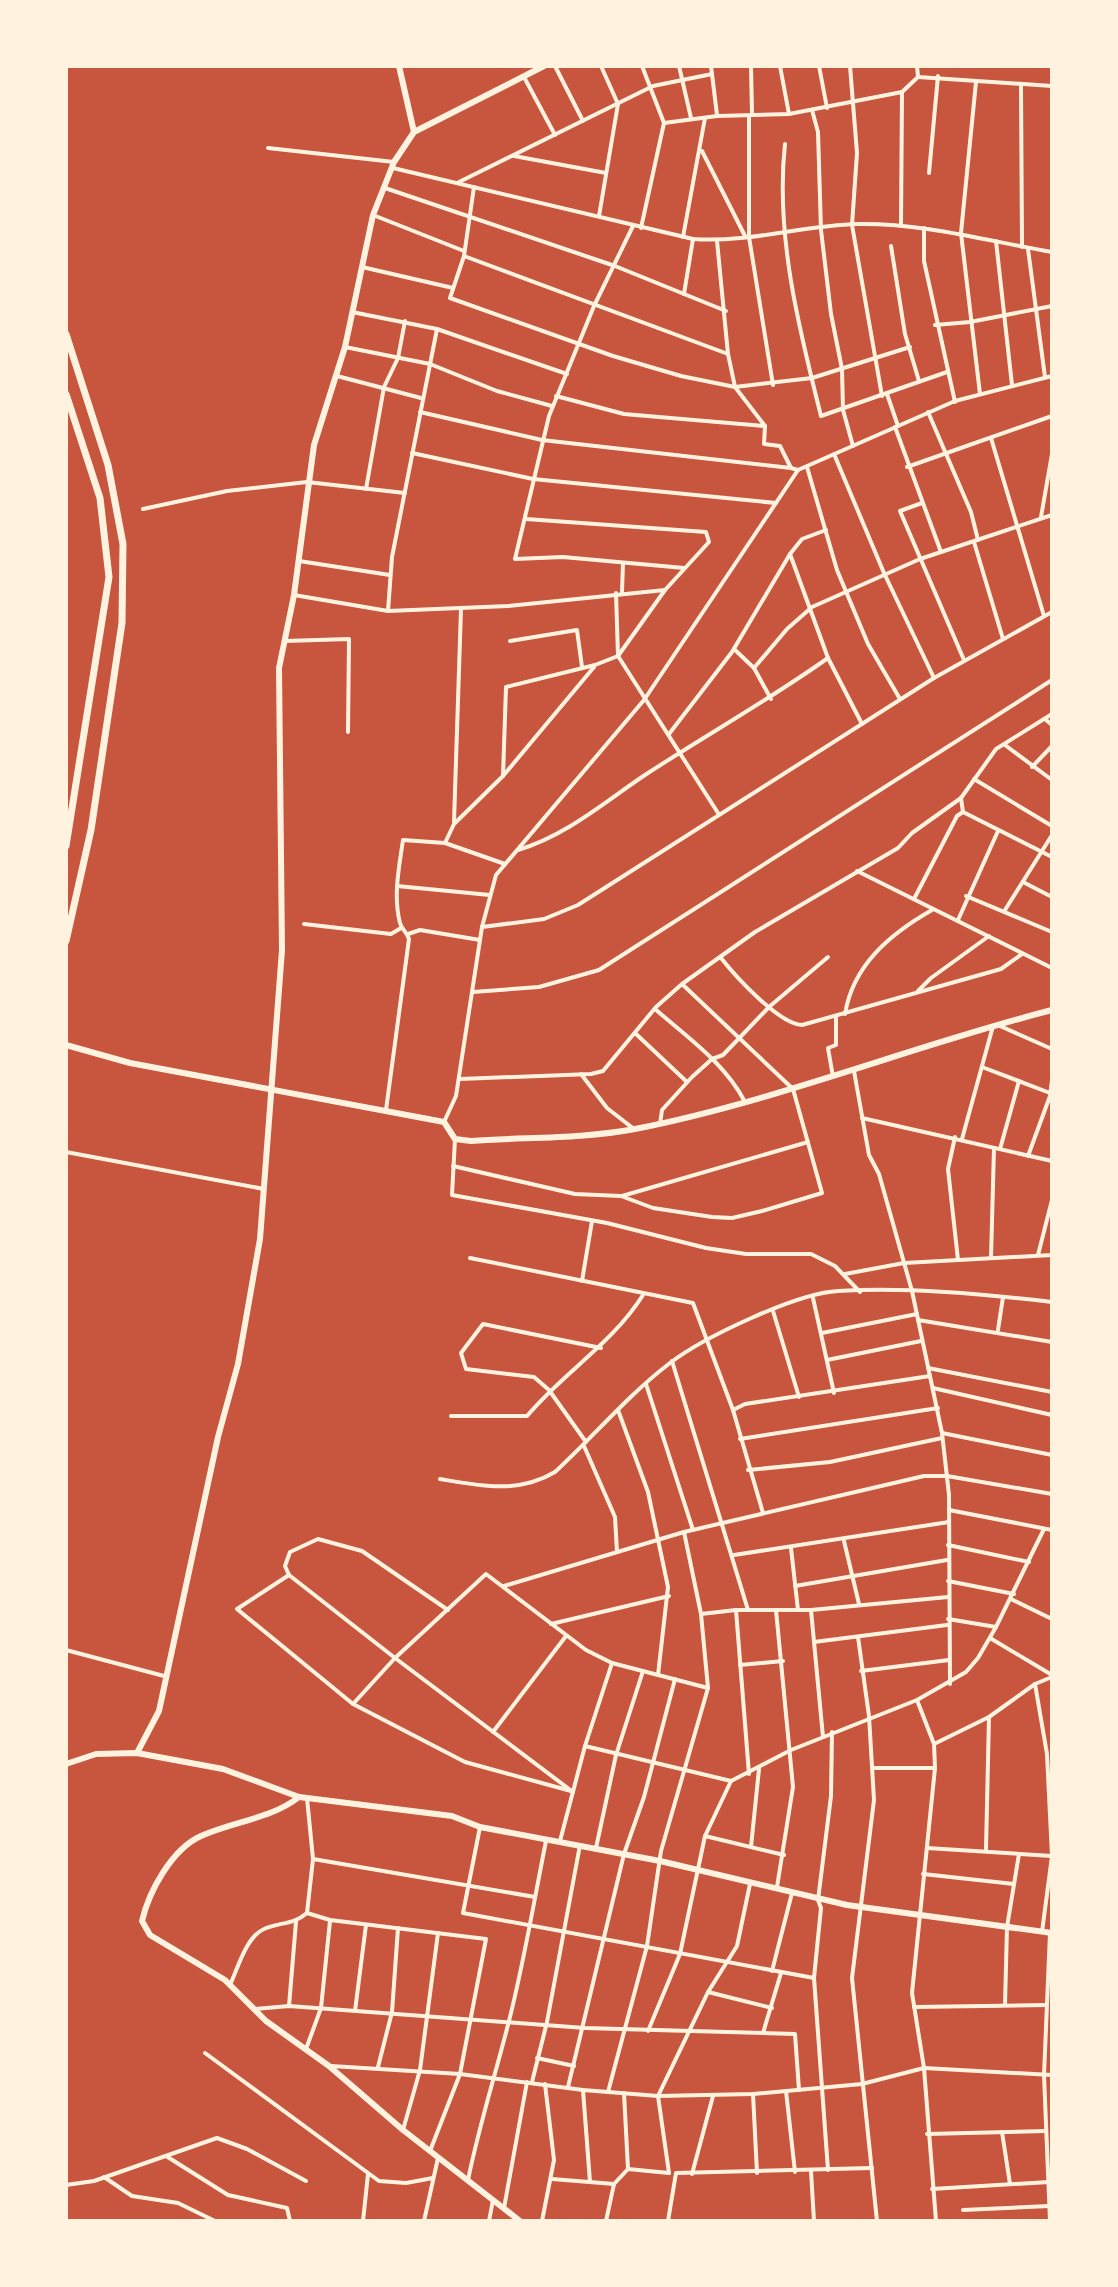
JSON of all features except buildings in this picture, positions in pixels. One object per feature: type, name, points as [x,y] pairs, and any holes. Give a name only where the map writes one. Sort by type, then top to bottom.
[{"type":"main road","points":[[66,334],[108,465],[123,544],[122,623],[91,830],[66,941]]},
{"type":"main road","points":[[66,394],[100,498],[109,577],[66,846]]},
{"type":"street","points":[[399,66],[414,132]]},
{"type":"street","points":[[137,1753],[159,1711],[164,1676],[184,1606],[218,1437],[238,1364],[260,1239],[282,950],[279,668],[294,595],[307,482],[345,347],[373,215],[393,165],[414,132],[544,66]]},
{"type":"street","points":[[555,66],[583,121]]},
{"type":"street","points":[[599,216],[618,104],[601,66]]},
{"type":"street","points":[[641,228],[664,123],[653,86],[642,66]]},
{"type":"street","points":[[679,66],[691,119]]},
{"type":"street","points":[[711,66],[717,116]]},
{"type":"street","points":[[751,66],[747,237],[773,385]]},
{"type":"street","points":[[780,66],[789,114]]},
{"type":"street","points":[[819,66],[827,108]]},
{"type":"street","points":[[850,66],[857,153],[852,225],[873,359],[907,467],[941,552]]},
{"type":"street","points":[[917,66],[918,77]]},
{"type":"street","points":[[459,182],[653,86],[712,74]]},
{"type":"street","points":[[929,173],[938,76]]},
{"type":"street","points":[[524,77],[555,135]]},
{"type":"street","points":[[664,123],[717,116],[789,114],[827,108],[902,92],[918,77],[1052,86]]},
{"type":"street","points":[[976,82],[961,233],[980,394]]},
{"type":"street","points":[[1021,86],[1019,229],[1038,309],[1045,377]]},
{"type":"street","points":[[901,225],[902,92]]},
{"type":"street","points":[[812,110],[818,132],[821,230],[831,314],[842,369],[843,410],[853,446]]},
{"type":"street","points":[[683,237],[705,118]]},
{"type":"street","points":[[785,144],[780,192],[785,235],[821,416],[947,372]]},
{"type":"street","points":[[268,148],[393,165],[693,239],[717,241],[852,225],[901,225],[961,233],[1052,252],[1052,220]]},
{"type":"street","points":[[701,149],[747,237]]},
{"type":"street","points":[[514,155],[606,173]]},
{"type":"street","points":[[475,186],[464,254],[450,298],[681,376],[735,387],[773,385],[812,378],[910,347]]},
{"type":"street","points":[[383,187],[615,266],[726,311]]},
{"type":"street","points":[[373,215],[594,306],[728,354]]},
{"type":"street","points":[[633,226],[594,306],[552,406],[515,559],[563,557],[684,568]]},
{"type":"street","points":[[924,227],[924,261],[935,325],[955,402]]},
{"type":"street","points":[[684,294],[693,239]]},
{"type":"street","points":[[717,241],[728,354],[735,387],[765,426],[764,444],[780,446],[791,468]]},
{"type":"street","points":[[996,241],[1012,385]]},
{"type":"street","points":[[891,246],[919,381]]},
{"type":"street","points":[[360,266],[453,288]]},
{"type":"street","points":[[935,325],[970,322],[1052,306]]},
{"type":"street","points":[[352,312],[437,329],[567,374]]},
{"type":"street","points":[[366,489],[384,387],[398,358],[405,321]]},
{"type":"street","points":[[388,611],[390,575],[421,398],[437,329]]},
{"type":"street","points":[[345,347],[430,364],[497,391],[552,406]]},
{"type":"street","points":[[335,376],[421,398]]},
{"type":"street","points":[[420,412],[542,440],[798,470],[955,402],[1052,376]]},
{"type":"street","points":[[556,396],[624,414],[765,426]]},
{"type":"street","points":[[928,412],[971,512],[1003,639]]},
{"type":"street","points":[[907,467],[1052,416]]},
{"type":"street","points":[[991,438],[1044,616]]},
{"type":"street","points":[[412,453],[533,479],[776,503]]},
{"type":"street","points":[[833,454],[884,573],[934,678]]},
{"type":"street","points":[[1041,517],[1052,454]]},
{"type":"street","points":[[807,467],[847,592],[868,644],[900,699]]},
{"type":"street","points":[[444,1122],[460,1079],[482,927],[496,875],[644,700],[798,470]]},
{"type":"street","points":[[143,509],[227,491],[307,482],[405,493]]},
{"type":"street","points":[[922,503],[900,511],[964,660]]},
{"type":"street","points":[[754,668],[787,629],[812,607],[920,559],[1052,515]]},
{"type":"street","points":[[503,776],[506,687],[595,665],[618,656],[665,590],[709,542],[706,532],[526,519]]},
{"type":"street","points":[[669,734],[734,649],[790,554],[802,539],[826,530]]},
{"type":"street","points":[[790,554],[812,607],[828,658],[862,724]]},
{"type":"street","points":[[299,561],[390,575]]},
{"type":"street","points":[[623,563],[618,656],[718,813]]},
{"type":"street","points":[[294,595],[388,611],[461,609],[665,590]]},
{"type":"street","points":[[454,824],[461,609]]},
{"type":"street","points":[[482,927],[544,919],[578,905],[900,699],[1052,612]]},
{"type":"street","points":[[510,641],[577,630],[582,668]]},
{"type":"street","points":[[285,641],[349,639],[348,732]]},
{"type":"street","points":[[734,649],[754,668],[771,699]]},
{"type":"street","points":[[515,851],[559,834],[607,805],[681,752],[771,699],[828,658]]},
{"type":"street","points":[[445,843],[454,824],[503,776],[595,665]]},
{"type":"street","points":[[473,992],[539,987],[599,970],[1052,680]]},
{"type":"street","points":[[460,1079],[603,1071],[655,1009],[682,984],[755,932],[898,848],[912,833],[961,798],[996,749],[1052,714]]},
{"type":"street","points":[[1045,719],[1052,725]]},
{"type":"street","points":[[1005,745],[1052,780]]},
{"type":"street","points":[[1032,767],[1052,746]]},
{"type":"street","points":[[974,779],[1052,826]]},
{"type":"street","points":[[961,798],[963,812]]},
{"type":"street","points":[[963,812],[1052,857]]},
{"type":"street","points":[[914,899],[957,816],[963,812]]},
{"type":"street","points":[[958,920],[966,896],[998,831]]},
{"type":"street","points":[[1005,910],[1052,835]]},
{"type":"street","points":[[408,934],[401,928],[397,886],[403,840],[445,843],[505,864]]},
{"type":"street","points":[[857,871],[1052,968]]},
{"type":"street","points":[[1023,882],[1052,897]]},
{"type":"street","points":[[397,886],[491,895]]},
{"type":"street","points":[[966,896],[1052,932]]},
{"type":"street","points":[[845,1014],[849,990],[879,947],[902,927],[933,909]]},
{"type":"street","points":[[304,924],[391,934],[401,928]]},
{"type":"street","points":[[408,934],[420,930],[480,941]]},
{"type":"street","points":[[385,1113],[402,1009],[408,934]]},
{"type":"street","points":[[917,993],[941,969],[989,936]]},
{"type":"street","points":[[721,958],[769,1007],[794,1025],[836,1018],[1001,969],[1022,954]]},
{"type":"street","points":[[660,1124],[662,1110],[687,1082],[712,1059],[723,1055],[769,1007],[828,957]]},
{"type":"street","points":[[453,1166],[575,1194],[621,1196],[653,1208],[712,1217],[732,1218],[822,1193],[793,1089],[682,984]]},
{"type":"street","points":[[655,1009],[712,1059],[736,1084],[745,1102]]},
{"type":"street","points":[[455,1139],[634,1129],[660,1124],[793,1089],[1052,1010]]},
{"type":"street","points":[[833,1077],[828,1048],[836,1045],[836,1018]]},
{"type":"street","points":[[995,1026],[1052,1049]]},
{"type":"street","points":[[962,1139],[995,1026]]},
{"type":"street","points":[[635,1033],[687,1082]]},
{"type":"street","points":[[66,1045],[130,1063],[444,1122],[455,1139],[452,1195],[592,1221],[706,1248],[746,1254],[811,1254],[845,1274],[860,1292]]},
{"type":"street","points":[[982,1067],[1051,1093]]},
{"type":"street","points":[[854,1071],[869,1155],[879,1174],[912,1291],[938,1408],[949,1510],[950,1684]]},
{"type":"street","points":[[581,1074],[607,1108],[634,1129]]},
{"type":"street","points":[[1028,1156],[1051,1093],[1052,1080]]},
{"type":"street","points":[[991,1258],[997,1148],[1019,1081]]},
{"type":"street","points":[[862,1118],[1052,1161]]},
{"type":"street","points":[[955,1137],[948,1169],[958,1260]]},
{"type":"street","points":[[621,1196],[808,1142]]},
{"type":"street","points":[[66,1152],[264,1189]]},
{"type":"street","points":[[1038,1255],[1052,1200]]},
{"type":"street","points":[[582,1282],[592,1221]]},
{"type":"street","points":[[845,1274],[904,1263],[1052,1255]]},
{"type":"street","points":[[470,1258],[693,1303],[733,1410],[763,1513]]},
{"type":"street","points":[[440,1479],[500,1488],[536,1484],[555,1472],[672,1361],[706,1340],[773,1311],[836,1291],[912,1291],[1052,1302]]},
{"type":"street","points":[[451,1416],[527,1416],[549,1390],[601,1348],[627,1321],[643,1295]]},
{"type":"street","points":[[998,1331],[1003,1297]]},
{"type":"street","points":[[813,1298],[834,1393]]},
{"type":"street","points":[[773,1311],[799,1397]]},
{"type":"street","points":[[822,1333],[917,1317],[1052,1342]]},
{"type":"street","points":[[601,1348],[483,1324],[461,1353],[466,1369],[534,1377],[549,1390],[585,1444],[615,1517],[617,1552]]},
{"type":"street","points":[[827,1360],[921,1341]]},
{"type":"street","points":[[672,1361],[734,1555],[748,1610]]},
{"type":"street","points":[[928,1368],[1052,1392]]},
{"type":"street","points":[[733,1410],[745,1404],[834,1393],[930,1376]]},
{"type":"street","points":[[646,1384],[693,1530]]},
{"type":"street","points":[[933,1388],[1052,1415]]},
{"type":"street","points":[[740,1439],[938,1408]]},
{"type":"street","points":[[618,1410],[635,1449],[660,1541],[669,1596],[658,1675]]},
{"type":"street","points":[[748,1470],[830,1462],[942,1436],[1052,1455]]},
{"type":"street","points":[[504,1586],[684,1532],[924,1476],[947,1476],[1052,1494]]},
{"type":"street","points":[[949,1510],[1052,1530]]},
{"type":"street","points":[[734,1555],[844,1541],[949,1522]]},
{"type":"street","points":[[585,1746],[731,1781],[832,1732],[917,1700],[950,1684],[978,1658],[1013,1596],[1044,1529]]},
{"type":"street","points":[[608,2092],[647,1946],[660,1861],[708,1688],[701,1614],[684,1532]]},
{"type":"street","points":[[448,1610],[362,1551],[318,1539],[290,1552],[285,1566],[289,1575],[573,1792]]},
{"type":"street","points":[[844,1541],[859,1605]]},
{"type":"street","points":[[948,1545],[1029,1562]]},
{"type":"street","points":[[791,1548],[798,1610]]},
{"type":"street","points":[[795,1586],[853,1573],[948,1560]]},
{"type":"street","points":[[353,1704],[395,1658],[486,1574],[566,1636],[612,1663],[708,1688]]},
{"type":"street","points":[[289,1575],[258,1592],[237,1609],[353,1704],[465,1762],[573,1792]]},
{"type":"street","points":[[948,1581],[1013,1596],[1052,1619]]},
{"type":"street","points":[[551,1624],[669,1596]]},
{"type":"street","points":[[701,1614],[736,1610],[811,1610],[948,1597]]},
{"type":"street","points":[[736,1610],[749,1774]]},
{"type":"street","points":[[776,1610],[793,1787],[776,1890]]},
{"type":"street","points":[[811,1610],[823,1737]]},
{"type":"street","points":[[814,1642],[948,1622],[996,1627]]},
{"type":"street","points":[[493,1732],[566,1636]]},
{"type":"street","points":[[858,1637],[869,1716],[874,1800],[852,1978],[877,2221]]},
{"type":"street","points":[[990,1638],[1052,1676]]},
{"type":"street","points":[[66,1650],[164,1676]]},
{"type":"street","points":[[861,1671],[949,1660]]},
{"type":"street","points":[[740,1665],[783,1661]]},
{"type":"street","points":[[560,1842],[585,1746],[612,1663]]},
{"type":"street","points":[[596,1848],[616,1755],[643,1671]]},
{"type":"street","points":[[934,1744],[989,1717],[1035,1684],[1052,1676]]},
{"type":"street","points":[[568,2087],[606,1941],[624,1854],[653,1764],[675,1679]]},
{"type":"street","points":[[1035,1684],[1047,1754],[1052,1856],[1042,1932]]},
{"type":"street","points":[[917,1700],[934,1744],[935,1768],[919,1915],[913,2007],[924,2068],[936,2221]]},
{"type":"street","points":[[986,1849],[989,1717]]},
{"type":"street","points":[[828,2170],[814,1978],[821,1908],[818,1900],[831,1796],[832,1732]]},
{"type":"street","points":[[66,1764],[96,1754],[137,1753],[223,1769],[303,1796],[452,1816],[480,1827],[660,1861],[818,1900],[1051,1933],[1044,2075],[1050,2221]]},
{"type":"street","points":[[751,1847],[759,1768]]},
{"type":"street","points":[[872,1768],[935,1768]]},
{"type":"street","points":[[648,2031],[680,1954],[705,1836],[731,1781]]},
{"type":"street","points":[[230,1985],[253,1936],[264,1929],[296,1922],[307,1913],[313,1859],[303,1796]]},
{"type":"street","points":[[303,1796],[284,1809],[199,1837],[181,1850],[144,1910],[142,1921],[150,1935],[230,1985],[305,2051],[329,2066],[403,2130],[520,2221]]},
{"type":"street","points":[[480,1827],[463,1913],[814,1978]]},
{"type":"street","points":[[705,1836],[784,1855]]},
{"type":"street","points":[[468,2180],[509,2020],[546,1841]]},
{"type":"street","points":[[504,2208],[530,2082],[547,2022],[580,1845]]},
{"type":"street","points":[[926,1848],[986,1849],[1052,1856]]},
{"type":"street","points":[[1005,2005],[1007,1927],[1019,1854]]},
{"type":"street","points":[[313,1859],[535,1897]]},
{"type":"street","points":[[923,1874],[1014,1884]]},
{"type":"street","points":[[668,2221],[672,2173],[658,2096],[708,1992],[737,1946],[750,1884]]},
{"type":"street","points":[[772,1971],[792,1893]]},
{"type":"street","points":[[307,1913],[330,1920],[486,1939],[460,2074],[430,2151]]},
{"type":"street","points":[[305,2051],[321,2008],[330,1920]]},
{"type":"street","points":[[289,2006],[296,1922]]},
{"type":"street","points":[[355,2011],[366,1925]]},
{"type":"street","points":[[378,2067],[392,2012],[398,1928]]},
{"type":"street","points":[[403,2130],[420,2070],[438,1933]]},
{"type":"street","points":[[763,2033],[781,1973]]},
{"type":"street","points":[[708,1992],[772,2008]]},
{"type":"street","points":[[913,2007],[1047,2005]]},
{"type":"street","points":[[254,2009],[289,2006],[547,2022],[585,2028],[795,2034],[799,2090]]},
{"type":"street","points":[[205,2053],[368,2174],[391,2184],[433,2178]]},
{"type":"street","points":[[537,2058],[574,2066]]},
{"type":"street","points":[[329,2066],[420,2070],[658,2096],[753,2094],[862,2084],[924,2068],[1052,2075]]},
{"type":"street","points":[[542,2221],[554,2160],[545,2084]]},
{"type":"street","points":[[583,2090],[590,2182]]},
{"type":"street","points":[[786,2091],[795,2172]]},
{"type":"street","points":[[606,2221],[614,2184],[628,2169],[624,2093]]},
{"type":"street","points":[[753,2094],[757,2173]]},
{"type":"street","points":[[692,2174],[713,2096]]},
{"type":"street","points":[[927,2134],[1046,2131]]},
{"type":"street","points":[[1002,2132],[1010,2184]]},
{"type":"street","points":[[66,2185],[104,2177],[217,2138],[247,2149],[306,2181]]},
{"type":"street","points":[[166,2156],[228,2195],[287,2208],[290,2221]]},
{"type":"street","points":[[424,2221],[438,2158]]},
{"type":"street","points":[[628,2169],[692,2174],[872,2168]]},
{"type":"street","points":[[811,2171],[814,2221]]},
{"type":"street","points":[[363,2221],[368,2174]]},
{"type":"street","points":[[104,2177],[132,2196],[178,2203],[215,2221]]},
{"type":"street","points":[[552,2179],[614,2184]]},
{"type":"street","points":[[932,2189],[1049,2182]]},
{"type":"street","points":[[489,2221],[493,2200]]},
{"type":"street","points":[[963,2210],[1049,2206]]}]
